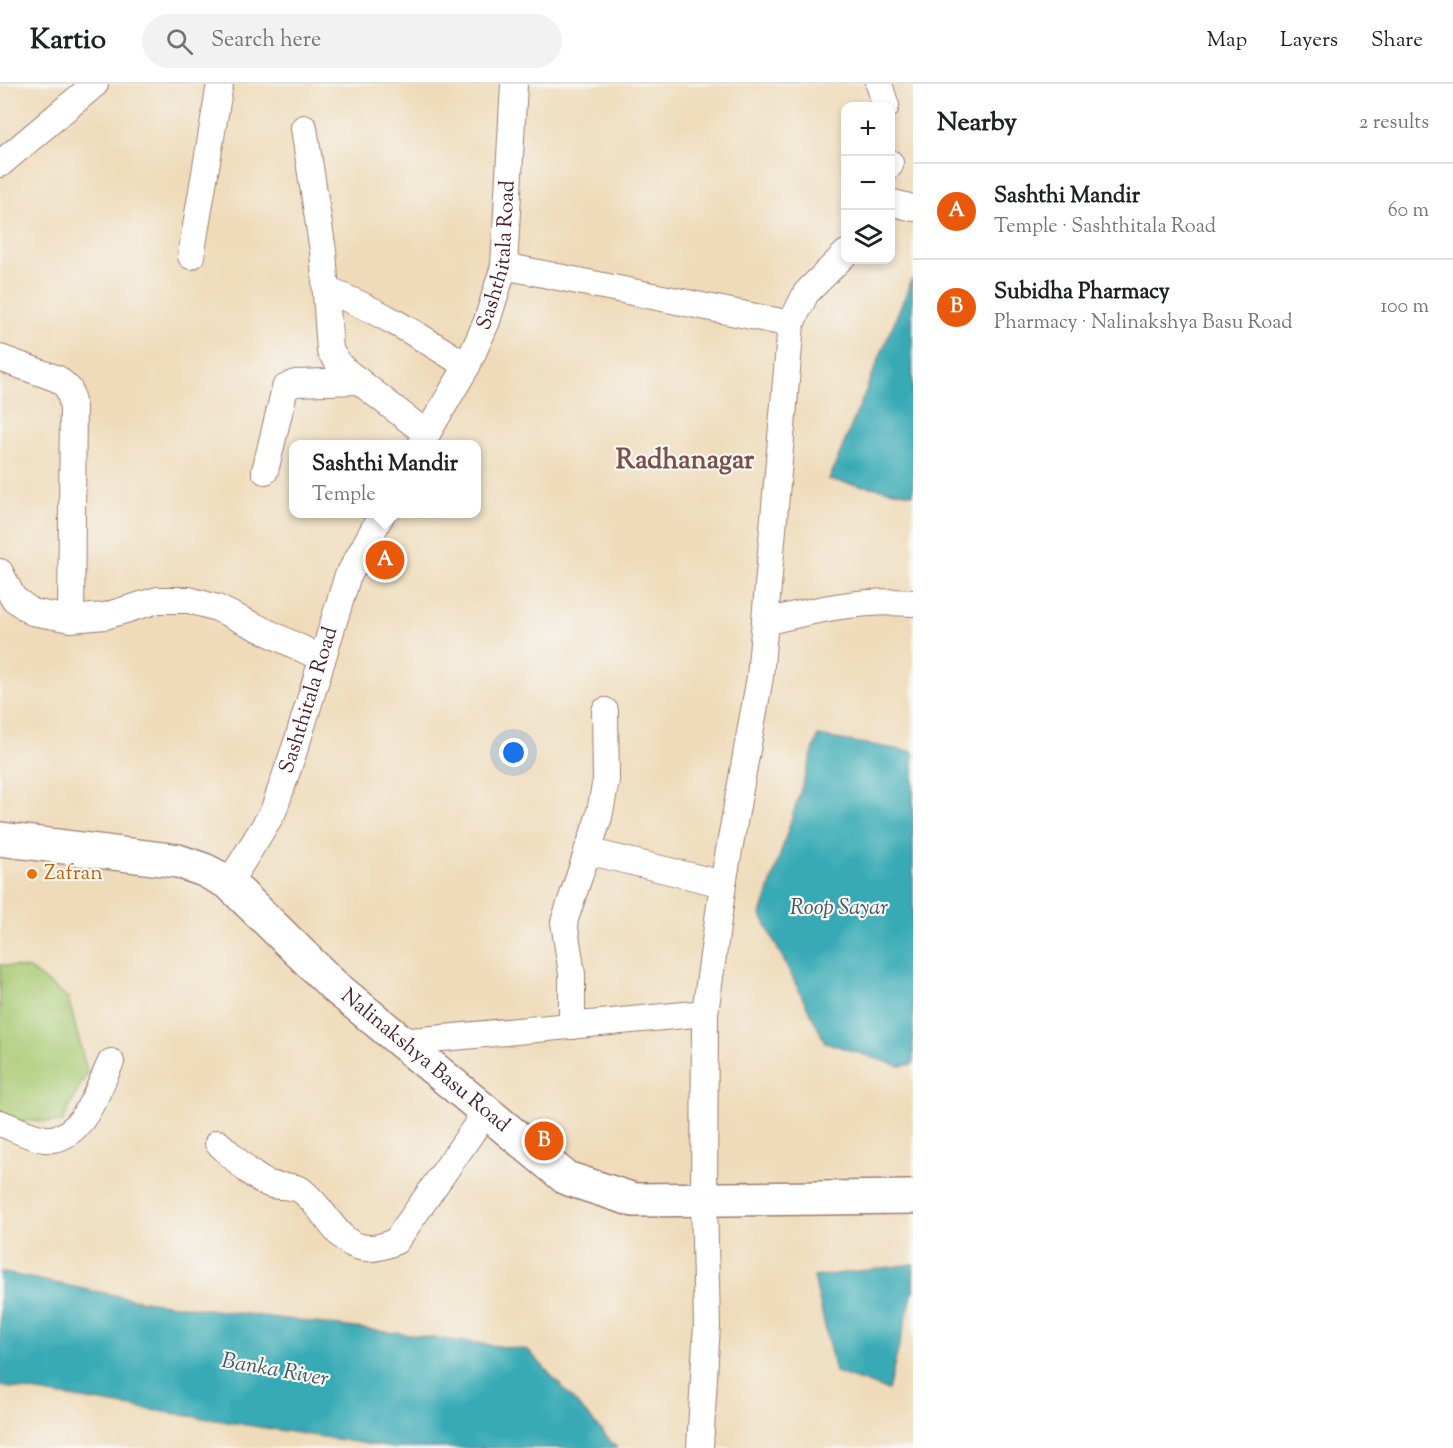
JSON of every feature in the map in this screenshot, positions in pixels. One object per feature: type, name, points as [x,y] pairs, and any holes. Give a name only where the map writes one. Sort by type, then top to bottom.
[{"type":"street","points":[[0,164],[95,84]]},
{"type":"street","points":[[191,256],[220,84]]},
{"type":"street","name":"Sashthitala Road","points":[[424,439],[467,366],[487,321],[504,266],[514,84]]},
{"type":"street","points":[[879,84],[884,102]]},
{"type":"street","points":[[304,128],[318,207],[330,351],[342,368],[424,439]]},
{"type":"street","points":[[895,203],[913,208]]},
{"type":"street","points":[[700,1448],[706,1324],[705,1013],[723,884],[751,732],[765,622],[790,324],[806,293],[841,259]]},
{"type":"street","points":[[504,266],[790,324]]},
{"type":"street","points":[[326,290],[395,320],[467,366]]},
{"type":"street","points":[[0,358],[58,378],[69,389],[73,406],[71,619]]},
{"type":"street","points":[[265,471],[285,388],[295,383],[359,381]]},
{"type":"street","name":"Sashthitala Road","points":[[229,883],[273,812],[298,739],[347,578],[379,518]]},
{"type":"street","points":[[0,572],[12,598],[32,612],[71,619],[105,616],[158,600],[189,600],[217,608],[321,658]]},
{"type":"street","points":[[765,622],[821,609],[884,601],[913,603]]},
{"type":"street","points":[[572,1026],[572,974],[564,922],[599,817],[606,780],[604,711]]},
{"type":"street","name":"Nalinakshya Basu Road","points":[[0,839],[141,854],[178,861],[204,870],[229,883],[333,985],[567,1178],[634,1200],[913,1197]]},
{"type":"street","points":[[587,851],[723,884]]},
{"type":"street","points":[[401,1042],[705,1013]]},
{"type":"street","points":[[0,1123],[44,1139],[60,1138],[73,1130],[87,1111],[111,1062]]},
{"type":"street","points":[[218,1143],[269,1184],[298,1188],[341,1237],[358,1247],[379,1249],[396,1241],[486,1112]]},
{"type":"green space","points":[[0,965],[29,969],[68,998],[87,1072],[62,1122],[0,1120]]},
{"type":"water","points":[[912,279],[913,494],[829,480]]},
{"type":"water","name":"Roop Sayar","points":[[818,736],[913,752],[913,1064],[899,1066],[825,1042],[761,915]]},
{"type":"water","points":[[913,1264],[913,1291],[888,1390],[835,1372],[814,1277]]},
{"type":"water","name":"Banka River","points":[[0,1272],[143,1301],[528,1350],[617,1448],[393,1448],[0,1386]]},
{"type":"place","name":"Sashthi Mandir","points":[[385,560]]},
{"type":"place","name":"Zafran","points":[[32,874]]},
{"type":"place","name":"Subidha Pharmacy","points":[[544,1141]]},
{"type":"district","name":"Radhanagar","points":[[685,461]]}]
